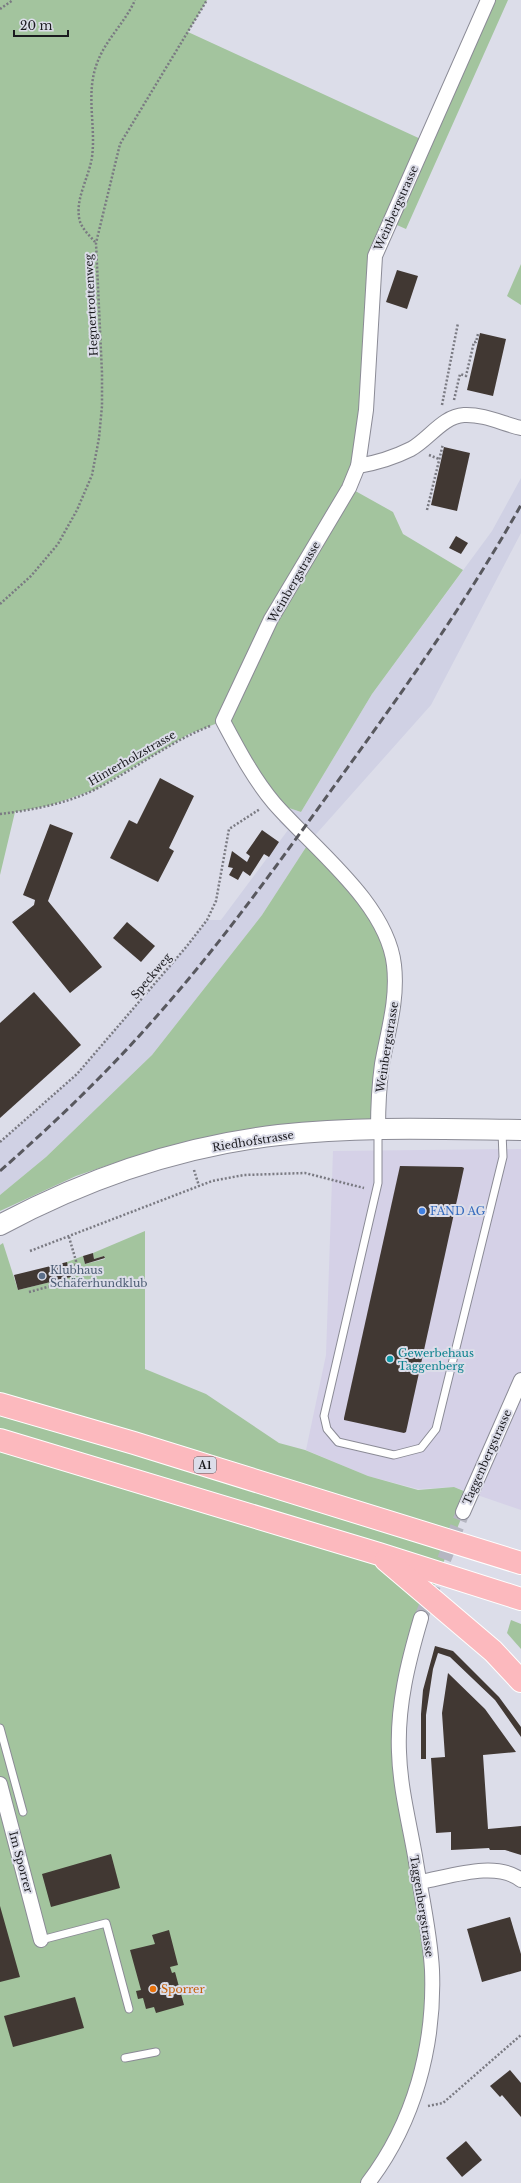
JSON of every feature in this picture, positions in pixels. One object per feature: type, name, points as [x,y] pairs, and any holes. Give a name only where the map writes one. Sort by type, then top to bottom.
[{"type":"highway","name":"A1","points":[[0,1404],[163,1452],[521,1563]]},
{"type":"highway","points":[[0,1440],[379,1554],[521,1599]]},
{"type":"highway","points":[[379,1554],[488,1647],[521,1681]]},
{"type":"street","name":"Weinbergstrasse","points":[[378,1137],[379,1084],[390,1033],[395,991],[394,964],[386,935],[371,909],[336,868],[272,801],[246,763],[223,721],[271,619],[350,488],[358,466],[366,410],[374,256],[488,0]]},
{"type":"street","points":[[358,466],[396,455],[411,448],[450,419],[464,415],[485,418],[521,428]]},
{"type":"street","name":"Riedhofstrasse","points":[[0,1225],[44,1203],[98,1180],[190,1152],[277,1136],[378,1137],[512,1130]]},
{"type":"street","name":"Taggenbergstrasse","points":[[463,1512],[521,1380]]},
{"type":"street","name":"Taggenbergstrasse","points":[[368,2183],[383,2164],[411,2104],[428,2046],[432,2008],[432,1969],[420,1882],[403,1791],[399,1752],[400,1710],[406,1672],[421,1618]]},
{"type":"street","name":"Im Sporrer","points":[[0,1784],[41,1940]]},
{"type":"street","points":[[420,1882],[488,1870],[503,1871],[521,1880]]},
{"type":"lane","points":[[378,1137],[378,1183],[324,1416],[327,1429],[338,1442],[394,1455],[421,1448],[436,1429],[503,1157],[512,1130]]},
{"type":"lane","points":[[0,1728],[23,1812]]},
{"type":"lane","points":[[41,1940],[106,1923],[130,2009]]},
{"type":"lane","points":[[126,2058],[156,2052]]},
{"type":"path","points":[[0,9],[13,0]]},
{"type":"path","points":[[96,243],[81,225],[79,217],[79,208],[92,158],[93,137],[91,88],[101,53],[135,0]]},
{"type":"path","name":"Hegnertrottenweg","points":[[0,604],[31,576],[58,544],[77,510],[92,475],[99,438],[102,406],[102,373],[96,243],[120,144],[207,0]]},
{"type":"path","points":[[450,419],[442,408],[458,323]]},
{"type":"path","name":"Hinterholzstrasse","points":[[0,814],[54,805],[94,790],[189,734],[223,721]]},
{"type":"path","name":"Speckweg","points":[[0,1142],[77,1074],[187,946],[207,920],[216,901],[229,829],[272,801]]},
{"type":"path","points":[[30,1251],[212,1181],[244,1175],[305,1173],[376,1191]]},
{"type":"path","points":[[29,1292],[73,1280],[76,1261],[69,1237]]},
{"type":"path","points":[[428,2106],[443,2103],[521,2035]]},
{"type":"shaded area","points":[[521,478],[521,533],[431,705],[310,841],[262,915],[152,1055],[46,1157],[0,1195],[0,1142],[77,1074],[187,946],[207,920],[221,920],[288,830],[279,822],[289,808],[301,812],[372,694],[492,531]]},
{"type":"shaded area","points":[[521,1149],[521,1510],[454,1487],[418,1489],[368,1476],[306,1450],[326,1355],[333,1151]]},
{"type":"green space","points":[[0,0],[207,0],[188,32],[425,141],[488,0],[508,0],[406,229],[390,222],[373,274],[371,312],[350,488],[393,512],[403,534],[463,570],[372,694],[301,812],[289,808],[284,814],[223,721],[189,734],[94,790],[51,805],[15,812],[0,875]]},
{"type":"green space","points":[[521,264],[521,305],[507,296]]},
{"type":"green space","points":[[310,841],[371,909],[394,964],[378,1130],[228,1133],[189,1141],[132,1157],[76,1176],[0,1211],[0,1195],[46,1157],[152,1055],[262,915]]},
{"type":"green space","points":[[145,1231],[145,1369],[206,1394],[279,1443],[305,1450],[368,1476],[418,1490],[454,1487],[471,1494],[421,1618],[399,1752],[432,1969],[420,2076],[368,2183],[0,2183],[0,1245],[3,1243],[18,1290],[70,1277],[67,1262],[83,1256],[85,1264],[105,1259],[104,1256],[94,1259],[93,1253]]},
{"type":"green space","points":[[511,1620],[521,1624],[521,1649],[507,1633]]},
{"type":"building","points":[[397,270],[418,276],[407,309],[386,302]]},
{"type":"building","points":[[480,333],[506,339],[493,396],[467,390]]},
{"type":"building","points":[[444,447],[470,453],[457,511],[431,505]]},
{"type":"building","points":[[456,536],[468,543],[461,554],[449,548]]},
{"type":"building","points":[[160,778],[194,796],[169,848],[174,851],[158,882],[110,858],[129,820],[137,824]]},
{"type":"building","points":[[50,824],[73,833],[48,901],[102,967],[70,993],[12,922],[34,905],[35,900],[23,895]]},
{"type":"building","points":[[262,830],[279,842],[269,857],[264,854],[250,876],[243,871],[238,880],[229,875],[233,868],[228,867],[232,851],[247,862],[250,856],[246,853]]},
{"type":"building","points":[[127,922],[155,946],[141,962],[113,938]]},
{"type":"building","points":[[34,992],[81,1045],[0,1118],[0,1023]]},
{"type":"building","points":[[400,1166],[464,1168],[406,1432],[404,1433],[344,1420]]},
{"type":"building","points":[[93,1253],[94,1259],[104,1256],[105,1258],[85,1264],[83,1256]]},
{"type":"building","name":"Klubhaus Schäferhundklub","points":[[67,1262],[71,1277],[18,1290],[14,1275]]},
{"type":"building","points":[[435,1646],[453,1651],[499,1697],[521,1727],[521,1737],[495,1700],[450,1657],[438,1653],[433,1669],[426,1715],[426,1759],[421,1759],[421,1714],[423,1690]]},
{"type":"building","points":[[448,1673],[485,1709],[516,1752],[483,1755],[488,1829],[521,1826],[521,1855],[505,1850],[490,1850],[489,1848],[451,1850],[451,1832],[436,1833],[431,1758],[445,1757],[442,1713]]},
{"type":"building","points":[[111,1854],[120,1888],[51,1907],[42,1874]]},
{"type":"building","points":[[0,1906],[20,1977],[0,1982]]},
{"type":"building","points":[[510,1917],[521,1954],[521,1971],[482,1982],[467,1929]]},
{"type":"building","points":[[169,1930],[178,1965],[170,1967],[172,1973],[175,1972],[184,2005],[156,2013],[154,2007],[146,2009],[143,1998],[138,1999],[136,1991],[141,1990],[130,1950],[155,1944],[152,1935]]},
{"type":"building","points":[[75,1997],[84,2028],[13,2047],[4,2016]]},
{"type":"building","points":[[510,2070],[521,2083],[521,2117],[502,2095],[500,2097],[490,2086]]},
{"type":"building","points":[[466,2141],[482,2160],[462,2177],[446,2158]]},
{"type":"tunnel","points":[[421,1618],[463,1512]]},
{"type":"railway","points":[[0,1171],[64,1113],[125,1052],[186,982],[252,899],[360,751],[432,648],[478,577],[521,505]]},
{"type":"place","name":"FAND AG","points":[[422,1211]]},
{"type":"place","name":"Klubhaus Schäferhundklub","points":[[42,1276]]},
{"type":"place","name":"Gewerbehaus Taggenberg","points":[[390,1359]]},
{"type":"place","name":"Sporrer","points":[[153,1989]]}]
